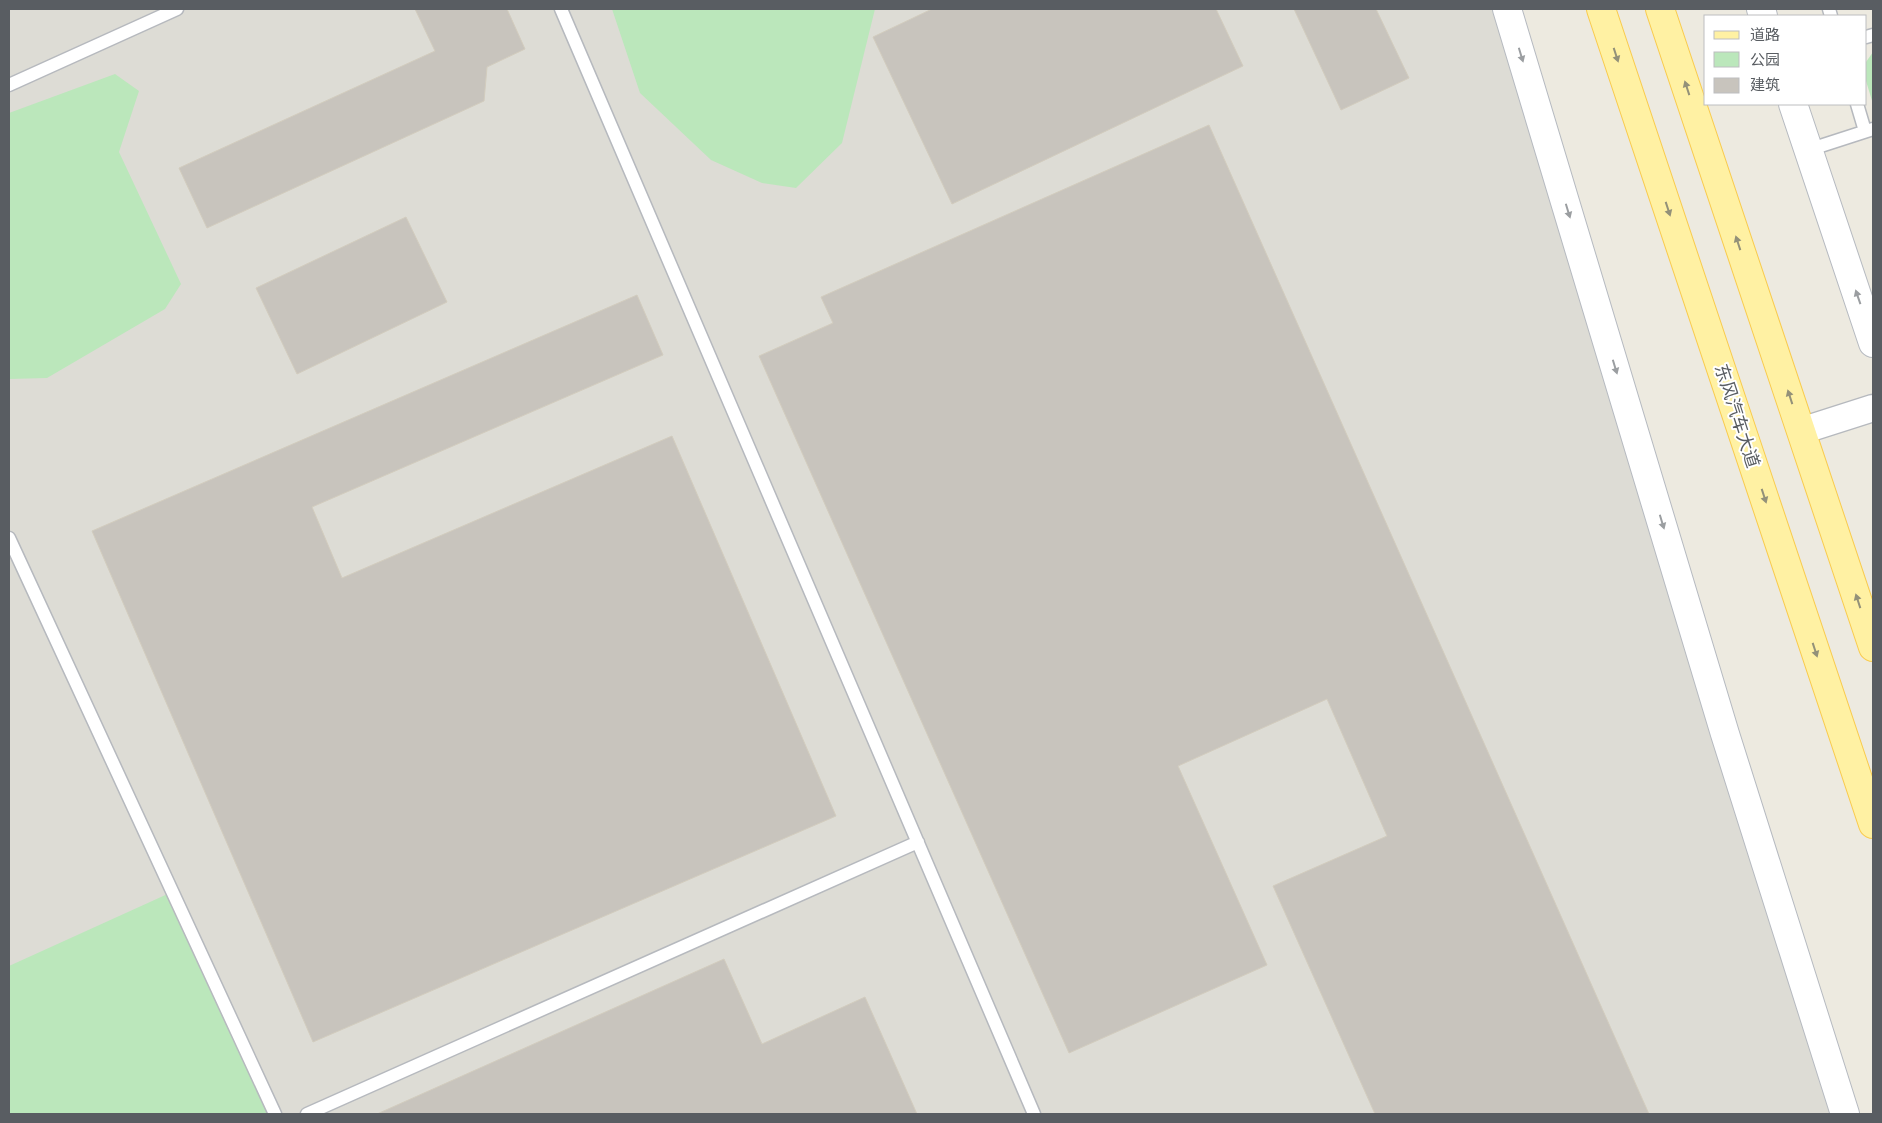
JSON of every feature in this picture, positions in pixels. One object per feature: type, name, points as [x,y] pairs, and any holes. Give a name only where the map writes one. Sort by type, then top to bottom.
[{"type":"main road","name":"东风汽车大道","points":[[1601,9],[1873,824]]},
{"type":"main road","points":[[1660,9],[1873,647]]},
{"type":"street","points":[[1507,9],[1725,734],[1845,1114]]},
{"type":"street","points":[[1793,105],[1873,343]]},
{"type":"street","points":[[1801,431],[1873,408]]},
{"type":"lane","points":[[9,85],[177,9]]},
{"type":"lane","points":[[561,9],[1034,1114]]},
{"type":"lane","points":[[1808,150],[1869,130],[1857,105]]},
{"type":"lane","points":[[9,538],[274,1114]]},
{"type":"lane","points":[[307,1114],[918,842]]},
{"type":"shaded area","points":[[9,9],[1507,9],[1845,1114],[9,1114]]},
{"type":"green space","points":[[612,9],[875,9],[842,143],[796,188],[762,183],[711,160],[640,93]]},
{"type":"green space","points":[[1873,52],[1873,104],[1867,84],[1867,61]]},
{"type":"green space","points":[[115,74],[139,91],[119,152],[181,284],[165,309],[47,378],[9,379],[9,113]]},
{"type":"green space","points":[[172,892],[275,1114],[9,1114],[9,966]]},
{"type":"building","points":[[415,9],[507,9],[525,49],[487,67],[484,101],[207,228],[179,168],[435,51]]},
{"type":"building","points":[[932,9],[1216,9],[1243,66],[952,204],[873,37]]},
{"type":"building","points":[[1294,9],[1376,9],[1409,78],[1341,110]]},
{"type":"building","points":[[1209,125],[1649,1114],[1375,1114],[1273,886],[1387,836],[1327,699],[1178,766],[1267,965],[1069,1053],[759,356],[833,323],[821,297]]},
{"type":"building","points":[[406,217],[447,302],[297,374],[256,288]]},
{"type":"building","points":[[637,295],[663,355],[312,507],[342,578],[672,436],[836,816],[313,1042],[92,531]]},
{"type":"building","points":[[724,959],[762,1044],[865,997],[917,1114],[377,1114]]}]
